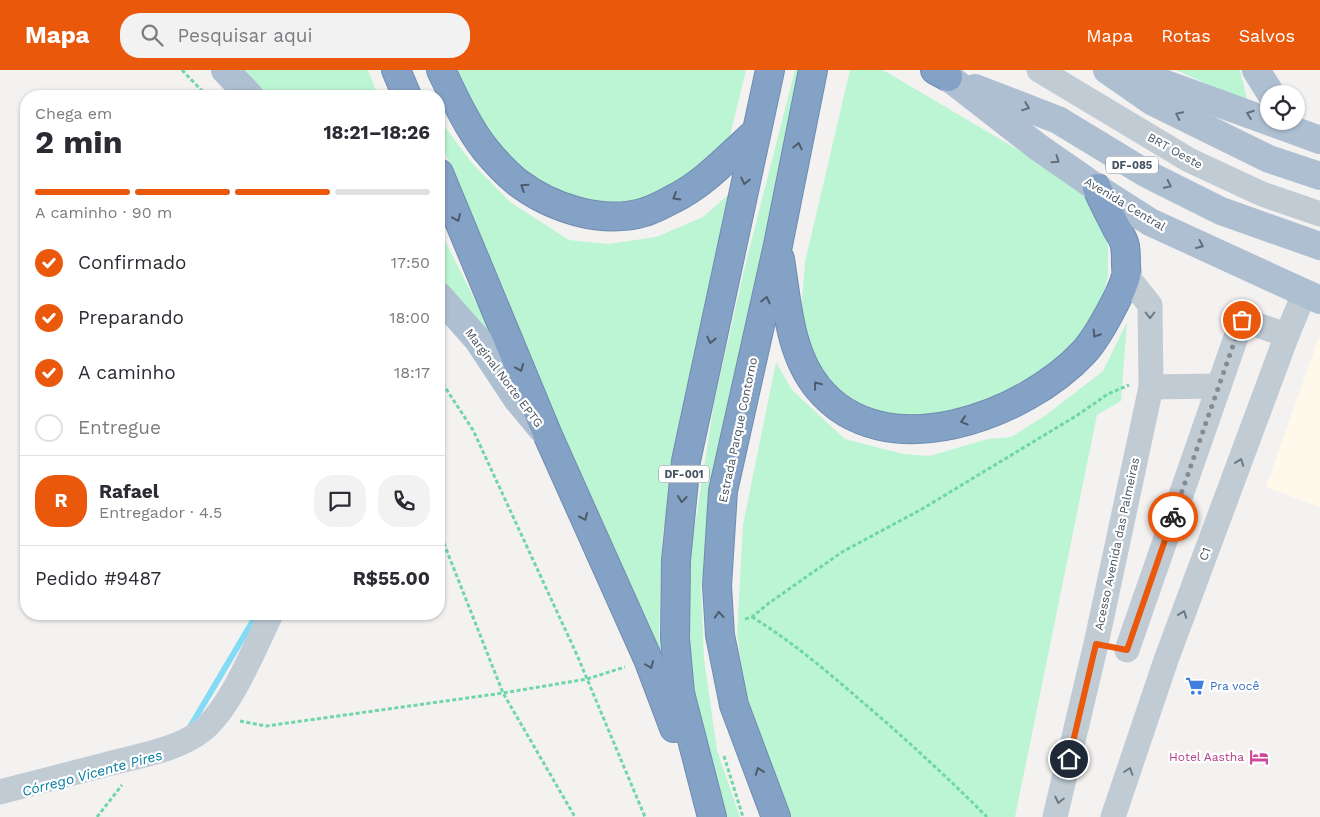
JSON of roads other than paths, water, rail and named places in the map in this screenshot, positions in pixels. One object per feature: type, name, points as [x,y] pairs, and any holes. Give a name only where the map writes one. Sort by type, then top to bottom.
[{"type":"highway","points":[[396,70],[404,90]]},
{"type":"highway","points":[[441,70],[459,106],[484,148],[510,175],[547,201],[578,212],[611,217],[652,209],[674,199],[704,178],[755,133]]},
{"type":"highway","name":"DF-001","points":[[712,817],[680,692],[675,638],[676,560],[686,461],[770,70]]},
{"type":"highway","name":"Estrada Parque Contorno","points":[[776,817],[734,705],[720,635],[717,586],[723,491],[778,245],[814,70]]},
{"type":"highway","points":[[445,187],[549,438],[648,659],[708,817]]},
{"type":"highway","points":[[778,245],[791,326],[800,362],[818,389],[844,412],[875,425],[916,430],[961,423],[1006,407],[1048,384],[1085,352],[1108,317],[1126,275],[1125,244],[1096,188]]},
{"type":"main road","points":[[225,70],[244,90]]},
{"type":"main road","points":[[1107,70],[1161,106],[1270,159],[1320,176]]},
{"type":"main road","points":[[1127,70],[1309,133]]},
{"type":"main road","points":[[1256,70],[1265,85]]},
{"type":"main road","name":"Avenida Central","points":[[942,74],[1038,147],[1096,188],[1150,222],[1312,297]]},
{"type":"main road","name":"DF-085","points":[[942,74],[1058,120],[1147,174],[1221,211],[1320,246]]},
{"type":"main road","name":"Marginal Norte EPTG","points":[[445,303],[478,340],[517,399],[549,438]]},
{"type":"street","name":"BRT Oeste","points":[[1040,70],[1189,160],[1262,194],[1320,214]]},
{"type":"street","name":"Acesso Avenida das Palmeiras","points":[[1056,817],[1096,644],[1151,382],[1150,305],[1126,275]]},
{"type":"street","name":"C1","points":[[1113,817],[1166,660],[1287,335],[1312,297]]},
{"type":"street","points":[[1127,650],[1242,320],[1287,335]]},
{"type":"street","points":[[1151,382],[1219,386]]},
{"type":"street","points":[[0,792],[188,741],[205,728],[218,714],[243,673],[268,620]]},
{"type":"street","points":[[1096,644],[1166,660]]},
{"type":"waterway","name":"Córrego Vicente Pires","points":[[190,727],[253,620]]},
{"type":"place","name":"Pra você","points":[[1195,686]]},
{"type":"place","name":"Hotel Aastha","points":[[1259,757]]}]
